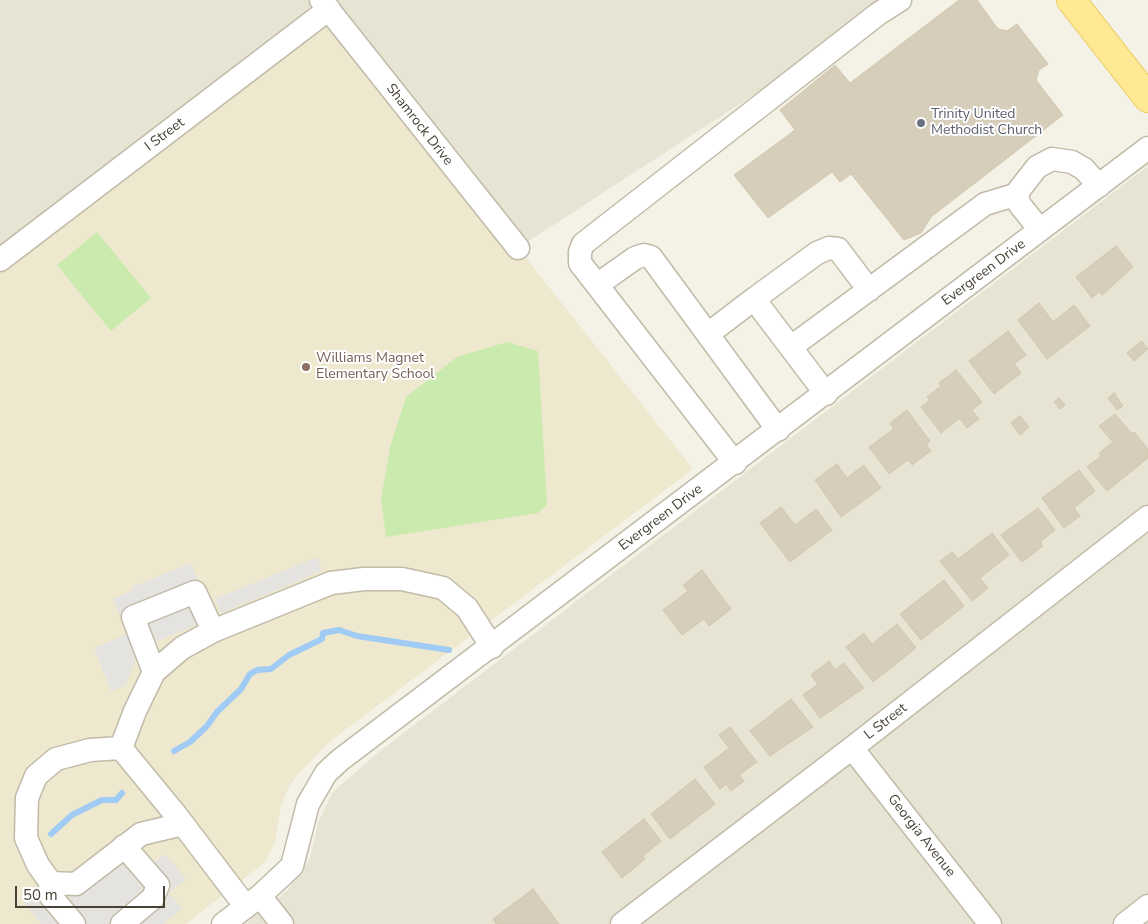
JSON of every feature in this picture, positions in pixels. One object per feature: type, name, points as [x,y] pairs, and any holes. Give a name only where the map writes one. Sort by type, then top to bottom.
[{"type":"main road","points":[[1071,0],[1148,98]]},
{"type":"street","points":[[735,463],[580,264],[580,252],[583,244],[878,14],[900,0]]},
{"type":"street","name":"Shamrock Drive","points":[[325,5],[518,248]]},
{"type":"street","name":"I Street","points":[[0,260],[325,5]]},
{"type":"street","name":"Evergreen Drive","points":[[222,924],[253,902],[292,866],[308,804],[326,773],[340,760],[735,463],[1148,148]]},
{"type":"street","points":[[1040,230],[1020,205],[1018,194],[1029,174],[1052,159],[1072,162],[1084,170],[1099,186]]},
{"type":"street","points":[[791,347],[986,204],[1018,194]]},
{"type":"street","points":[[708,334],[817,253],[829,248],[838,249],[869,290]]},
{"type":"street","points":[[598,285],[635,258],[644,255],[651,257],[778,430]]},
{"type":"street","points":[[754,299],[826,394]]},
{"type":"street","name":"L Street","points":[[622,924],[852,748],[1148,517]]},
{"type":"street","points":[[121,748],[135,711],[154,672],[182,648],[213,630],[331,583],[364,579],[402,579],[425,582],[443,588],[454,595],[477,621],[492,647]]},
{"type":"street","points":[[154,672],[133,617],[195,592],[213,630]]},
{"type":"street","points":[[121,748],[183,824],[253,902],[282,924]]},
{"type":"street","points":[[74,924],[49,894],[51,883],[38,866],[26,838],[27,798],[36,776],[56,758],[90,750],[121,748]]},
{"type":"street","name":"Georgia Avenue","points":[[852,748],[990,924]]},
{"type":"street","points":[[51,883],[76,884],[141,834],[183,824]]},
{"type":"street","points":[[122,924],[153,898],[158,886],[124,846]]},
{"type":"street","points":[[1125,924],[1148,906]]},
{"type":"shaded area","points":[[0,0],[900,0],[518,248],[0,260]]},
{"type":"shaded area","name":"Williams Magnet Elementary School","points":[[329,9],[693,469],[329,742],[289,786],[281,806],[275,842],[264,863],[186,924],[0,924],[0,264]]},
{"type":"shaded area","points":[[1148,166],[1148,924],[245,924],[287,891],[310,859],[318,823],[333,792],[380,751]]},
{"type":"shaded area","points":[[317,557],[322,571],[221,613],[215,599]]},
{"type":"shaded area","points":[[191,563],[213,618],[140,648],[125,686],[111,691],[94,648],[127,634],[113,599],[133,590],[132,587]]},
{"type":"shaded area","points":[[136,843],[153,864],[165,854],[186,879],[169,893],[182,908],[163,924],[41,924],[24,903],[38,892],[54,911]]},
{"type":"green space","points":[[97,232],[151,298],[111,331],[57,265]]},
{"type":"green space","points":[[507,342],[538,351],[547,505],[538,513],[386,537],[381,499],[390,447],[406,397],[457,357]]},
{"type":"building","name":"Trinity United Methodist Church","points":[[959,0],[977,0],[998,29],[1007,31],[1017,24],[1048,64],[1039,70],[1036,80],[1063,115],[931,217],[921,233],[904,240],[851,174],[840,182],[832,172],[768,218],[734,175],[795,130],[780,110],[835,65],[850,83]]},
{"type":"building","points":[[1116,246],[1133,267],[1102,295],[1099,292],[1092,298],[1076,277]]},
{"type":"building","points":[[1039,303],[1053,322],[1074,305],[1090,326],[1047,359],[1018,320]]},
{"type":"building","points":[[1008,331],[1026,355],[1014,364],[1021,373],[994,394],[969,361]]},
{"type":"building","points":[[1142,341],[1148,349],[1134,361],[1127,353]]},
{"type":"building","points":[[956,370],[982,402],[972,410],[979,419],[967,428],[960,418],[941,433],[921,407],[930,400],[927,397],[941,386],[939,383]]},
{"type":"building","points":[[1114,393],[1123,406],[1117,410],[1108,398]]},
{"type":"building","points":[[1059,398],[1065,405],[1060,409],[1054,402]]},
{"type":"building","points":[[907,410],[930,441],[926,445],[931,451],[912,465],[908,460],[889,474],[869,447],[894,429],[890,423]]},
{"type":"building","points":[[1115,414],[1148,449],[1148,458],[1107,491],[1087,467],[1101,456],[1099,453],[1113,442],[1099,426]]},
{"type":"building","points":[[1020,416],[1029,427],[1020,435],[1011,423]]},
{"type":"building","points":[[837,464],[847,478],[864,465],[881,488],[841,517],[815,480]]},
{"type":"building","points":[[1079,470],[1095,491],[1074,508],[1080,516],[1064,528],[1042,498]]},
{"type":"building","points":[[781,507],[795,525],[816,509],[832,530],[790,562],[760,523]]},
{"type":"building","points":[[1038,508],[1055,530],[1040,542],[1043,546],[1022,562],[1001,535]]},
{"type":"building","points":[[992,533],[1009,555],[980,578],[988,588],[972,601],[940,561],[952,552],[958,559]]},
{"type":"building","points":[[702,570],[731,609],[709,626],[704,619],[682,635],[663,610],[688,591],[683,585]]},
{"type":"building","points":[[944,580],[964,606],[921,640],[900,614]]},
{"type":"building","points":[[897,624],[916,648],[873,682],[846,647],[864,633],[872,644]]},
{"type":"building","points":[[829,661],[835,670],[844,663],[864,688],[820,718],[803,695],[818,684],[811,675]]},
{"type":"building","points":[[791,699],[813,727],[770,756],[750,731]]},
{"type":"building","points":[[730,727],[757,762],[739,775],[744,781],[731,791],[726,784],[720,789],[704,767],[729,748],[719,735]]},
{"type":"building","points":[[695,779],[715,804],[670,839],[651,814]]},
{"type":"building","points":[[644,819],[661,841],[643,856],[645,859],[622,878],[602,852]]},
{"type":"building","points":[[533,889],[559,924],[496,924],[493,919]]},
{"type":"waterway","points":[[174,751],[190,742],[207,726],[217,712],[241,689],[250,674],[257,670],[271,669],[289,655],[322,639],[323,633],[339,630],[357,636],[449,650]]},
{"type":"waterway","points":[[51,834],[72,815],[102,800],[116,800],[122,793]]},
{"type":"place","name":"Trinity United Methodist Church","points":[[921,123]]},
{"type":"place","name":"Williams Magnet Elementary School","points":[[306,367]]}]
